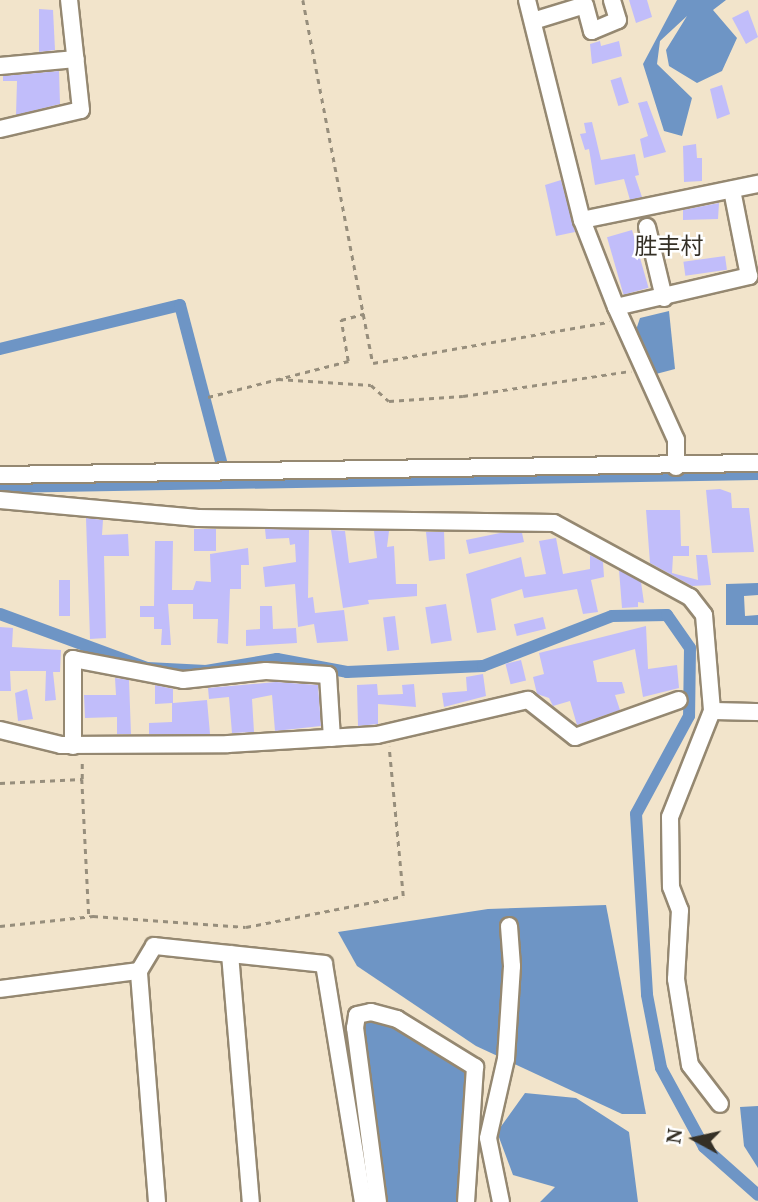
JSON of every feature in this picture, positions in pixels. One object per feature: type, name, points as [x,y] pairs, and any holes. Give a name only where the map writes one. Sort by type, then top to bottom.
[{"type":"street","points":[[0,128],[81,110],[69,0]]},
{"type":"street","points":[[527,0],[582,220],[619,314],[676,440],[676,467]]},
{"type":"street","points":[[533,20],[585,5],[592,31],[618,20],[612,0]]},
{"type":"street","points":[[0,66],[76,59]]},
{"type":"street","points":[[582,220],[682,196],[758,184]]},
{"type":"street","points":[[619,314],[664,298],[749,276],[732,190]]},
{"type":"street","points":[[647,227],[664,298]]},
{"type":"street","points":[[0,475],[676,467],[758,463]]},
{"type":"street","points":[[0,500],[198,518],[554,523],[690,597],[704,615],[712,711],[670,817],[671,887],[680,910],[676,978],[690,1065],[720,1104]]},
{"type":"street","points":[[77,746],[73,659],[183,680],[266,671],[328,675],[332,738]]},
{"type":"street","points":[[0,730],[77,746],[332,738],[387,733],[528,700],[575,737],[679,700]]},
{"type":"street","points":[[712,711],[758,712]]},
{"type":"street","points":[[501,1202],[488,1138],[506,1059],[512,966],[509,926]]},
{"type":"street","points":[[157,1202],[139,971],[154,946],[324,964],[363,1202]]},
{"type":"street","points":[[230,954],[251,1202]]},
{"type":"street","points":[[0,989],[139,971]]},
{"type":"street","points":[[378,1202],[355,1028],[357,1015],[371,1012],[397,1019],[475,1067],[466,1202]]},
{"type":"path","points":[[303,0],[373,363],[619,314]]},
{"type":"path","points":[[208,397],[348,360],[341,320],[364,314]]},
{"type":"path","points":[[278,379],[371,386],[389,401],[463,396],[644,369]]},
{"type":"path","points":[[0,926],[89,917],[246,927],[403,895],[387,733]]},
{"type":"path","points":[[77,746],[82,779],[89,917]]},
{"type":"path","points":[[0,783],[82,779]]},
{"type":"water","points":[[677,0],[726,0],[713,10],[737,38],[722,71],[697,83],[669,66],[666,50],[687,16],[660,41],[657,64],[692,98],[682,136],[664,131],[643,64]]},
{"type":"water","points":[[669,311],[675,369],[656,374],[636,330],[640,318]]},
{"type":"water","points":[[758,583],[758,595],[744,596],[745,616],[758,615],[758,625],[726,625],[726,584]]},
{"type":"water","points":[[606,905],[646,1114],[622,1114],[476,1046],[357,966],[338,932],[488,909]]},
{"type":"water","points":[[367,1016],[392,1021],[473,1071],[461,1202],[382,1202],[358,1023]]},
{"type":"water","points":[[525,1093],[576,1098],[629,1132],[638,1202],[540,1202],[555,1187],[513,1175],[497,1132]]},
{"type":"water","points":[[758,1106],[758,1168],[744,1146],[740,1107]]},
{"type":"building","points":[[629,0],[647,0],[652,17],[636,23]]},
{"type":"building","points":[[39,9],[53,10],[55,50],[39,52]]},
{"type":"building","points":[[748,10],[758,37],[746,44],[732,18]]},
{"type":"building","points":[[600,41],[601,46],[619,41],[622,56],[592,64],[590,44]]},
{"type":"building","points":[[59,71],[60,104],[16,115],[17,81],[3,81],[3,76]]},
{"type":"building","points":[[621,77],[629,103],[618,106],[610,80]]},
{"type":"building","points":[[722,85],[730,114],[717,119],[710,89]]},
{"type":"building","points":[[647,101],[666,152],[644,158],[640,139],[648,136],[638,103]]},
{"type":"building","points":[[592,122],[601,160],[635,154],[639,175],[635,176],[642,197],[630,200],[624,179],[595,185],[589,149],[585,150],[580,134],[586,133],[584,123]]},
{"type":"building","points":[[696,144],[697,158],[702,158],[702,181],[684,182],[683,146]]},
{"type":"building","points":[[561,180],[575,232],[556,236],[545,185]]},
{"type":"building","points":[[719,203],[718,219],[683,220],[683,210]]},
{"type":"building","points":[[632,230],[649,288],[624,295],[607,237]]},
{"type":"building","points":[[725,256],[727,270],[685,276],[683,262]]},
{"type":"building","points":[[720,489],[731,493],[732,508],[749,508],[754,552],[712,553],[706,490]]},
{"type":"building","points":[[646,510],[680,510],[681,546],[689,546],[689,556],[673,556],[672,573],[698,580],[696,555],[707,555],[711,585],[692,586],[650,563]]},
{"type":"building","points":[[86,518],[103,520],[102,535],[128,534],[129,556],[104,556],[106,638],[90,639]]},
{"type":"building","points":[[194,529],[216,529],[216,551],[194,551]]},
{"type":"building","points":[[265,529],[309,530],[308,598],[313,597],[315,613],[344,610],[348,641],[317,643],[314,624],[298,627],[295,584],[265,587],[263,567],[296,562],[295,544],[290,545],[289,538],[266,539]]},
{"type":"building","points":[[331,530],[345,531],[349,563],[377,558],[374,531],[389,531],[387,547],[394,546],[396,584],[417,584],[417,596],[368,600],[369,604],[343,608]]},
{"type":"building","points":[[426,532],[444,532],[445,559],[429,561]]},
{"type":"building","points":[[500,533],[522,533],[524,542],[469,554],[466,540]]},
{"type":"building","points":[[556,538],[563,574],[590,569],[590,555],[603,562],[604,577],[591,580],[598,612],[583,614],[577,589],[524,598],[522,589],[491,599],[496,630],[477,633],[466,574],[521,557],[525,577],[546,574],[539,541]]},
{"type":"building","points":[[155,541],[173,541],[172,590],[193,590],[196,581],[211,582],[210,554],[248,548],[249,565],[241,565],[241,589],[230,589],[228,644],[217,643],[218,619],[193,619],[193,604],[168,604],[171,645],[161,645],[162,629],[154,629],[154,617],[140,617],[140,606],[154,606]]},
{"type":"building","points":[[619,570],[641,582],[644,603],[638,602],[638,607],[622,608]]},
{"type":"building","points":[[59,580],[70,580],[70,616],[59,616]]},
{"type":"building","points":[[446,604],[452,641],[431,644],[425,607]]},
{"type":"building","points":[[260,606],[272,606],[273,629],[296,628],[297,643],[246,646],[246,630],[260,629]]},
{"type":"building","points":[[395,616],[399,650],[387,651],[383,617]]},
{"type":"building","points":[[543,617],[546,629],[517,636],[514,624]]},
{"type":"building","points":[[646,626],[648,669],[677,665],[679,688],[643,697],[635,649],[593,661],[597,682],[622,682],[625,693],[615,695],[620,710],[577,725],[570,701],[553,706],[549,698],[537,694],[533,677],[544,674],[539,653]]},
{"type":"building","points":[[0,627],[13,628],[12,647],[61,650],[60,672],[53,672],[56,700],[45,701],[46,671],[10,671],[11,691],[0,691]]},
{"type":"building","points":[[521,660],[526,680],[511,684],[505,664]]},
{"type":"building","points":[[483,674],[486,696],[444,707],[442,693],[467,691],[466,677]]},
{"type":"building","points":[[115,678],[129,680],[131,734],[117,734],[117,717],[85,718],[84,695],[116,695]]},
{"type":"building","points":[[276,682],[318,685],[321,726],[275,731],[272,695],[252,699],[254,732],[232,733],[229,697],[209,699],[208,688]]},
{"type":"building","points":[[377,684],[378,695],[403,694],[402,685],[414,684],[416,707],[378,704],[378,724],[358,726],[357,685]]},
{"type":"building","points":[[155,685],[173,689],[173,703],[207,700],[210,734],[149,734],[149,723],[172,722],[172,703],[155,704]]},
{"type":"building","points":[[27,689],[33,719],[18,721],[15,693]]},
{"type":"waterway","points":[[0,349],[180,305],[225,477]]},
{"type":"waterway","points":[[0,487],[758,474]]},
{"type":"waterway","points":[[0,614],[147,668],[206,671],[277,659],[347,672],[483,666],[612,616],[667,615],[690,648],[689,716],[636,814],[647,995],[661,1068],[704,1147],[758,1195]]},
{"type":"district","name":"胜丰村","points":[[669,245]]}]
